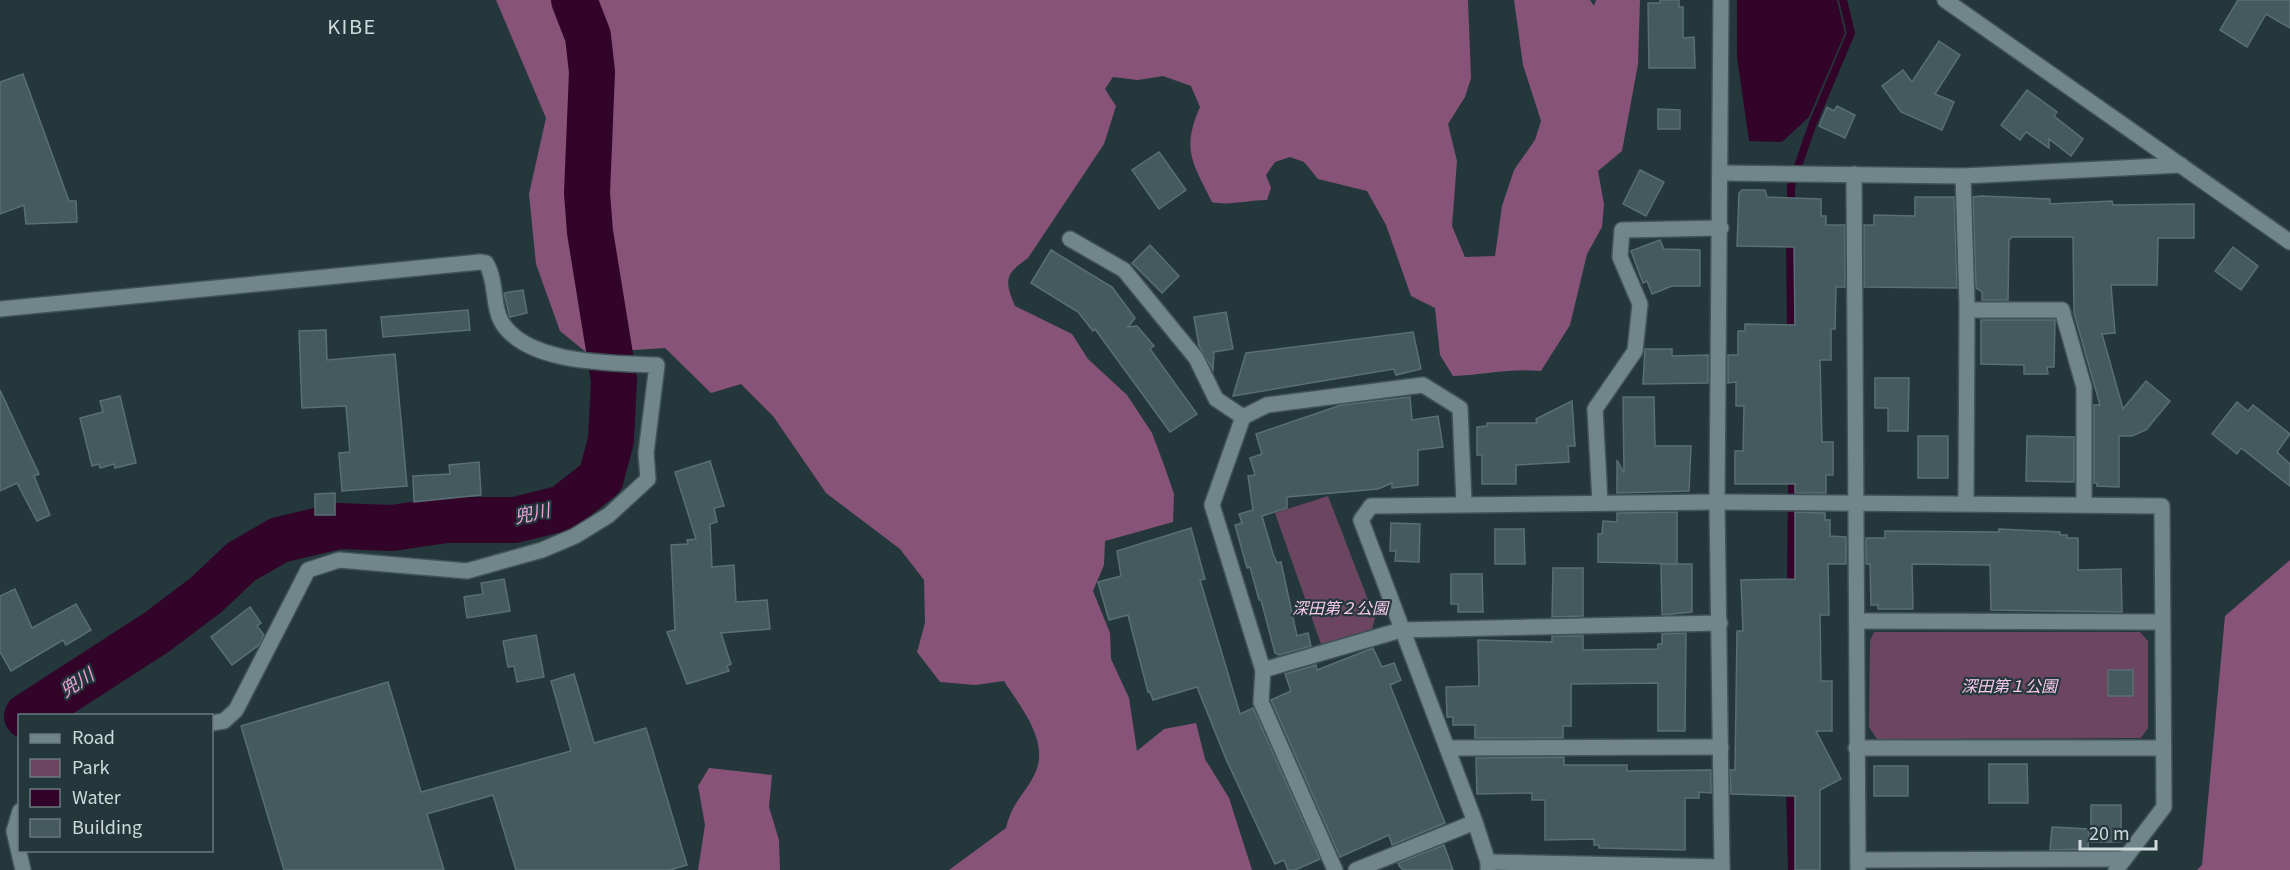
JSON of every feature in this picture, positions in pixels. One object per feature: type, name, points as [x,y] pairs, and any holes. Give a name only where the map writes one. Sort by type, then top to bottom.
[{"type":"street","points":[[1721,0],[1721,228],[1717,502],[1722,868],[1488,866],[1475,822],[1361,520],[1371,506],[1600,502],[1717,502],[1856,502],[1966,502],[2162,506],[2164,807],[2120,865],[1858,865],[1856,748],[1857,621],[1856,502],[1854,174]]},
{"type":"street","points":[[1945,0],[2290,242]]},
{"type":"street","points":[[1721,172],[1964,176],[2181,165]]},
{"type":"street","points":[[1964,176],[1967,310],[1966,502]]},
{"type":"street","points":[[1600,502],[1594,409],[1635,351],[1640,304],[1620,257],[1622,230],[1721,228]]},
{"type":"street","points":[[1070,239],[1124,270],[1196,358],[1216,399],[1243,417]]},
{"type":"street","points":[[0,309],[480,262],[486,263],[492,272],[501,321],[521,340],[550,354],[581,362],[657,364],[646,453],[648,479],[609,515],[575,536],[542,550],[466,572],[339,561],[308,570],[236,710],[224,721],[213,723]]},
{"type":"street","points":[[1967,310],[2062,310],[2084,387],[2084,504]]},
{"type":"street","points":[[1335,870],[1261,702],[1263,670],[1212,505],[1243,417],[1267,405],[1423,385],[1460,408],[1464,503]]},
{"type":"street","points":[[1857,621],[2162,622]]},
{"type":"street","points":[[1263,670],[1401,630],[1720,623]]},
{"type":"street","points":[[1447,748],[1721,747]]},
{"type":"street","points":[[1856,748],[2162,748]]},
{"type":"street","points":[[18,818],[14,831],[18,848]]},
{"type":"street","points":[[1356,870],[1475,822]]},
{"type":"street","points":[[19,852],[23,870]]},
{"type":"green space","name":"深田第２公園","points":[[1328,496],[1375,618],[1372,629],[1321,644],[1275,513]]},
{"type":"green space","name":"深田第１公園","points":[[1874,632],[2140,632],[2148,641],[2148,728],[2141,738],[1877,739],[1869,727],[1870,641]]},
{"type":"shaded area","points":[[496,0],[1468,0],[1471,78],[1465,97],[1448,124],[1457,161],[1452,226],[1465,257],[1495,256],[1502,206],[1514,170],[1535,140],[1541,121],[1523,65],[1514,0],[1590,0],[1594,6],[1596,0],[1640,0],[1638,64],[1622,151],[1598,171],[1604,204],[1602,227],[1587,254],[1570,325],[1541,371],[1519,370],[1453,376],[1440,355],[1435,308],[1411,296],[1386,225],[1367,191],[1318,179],[1304,162],[1290,157],[1275,162],[1266,175],[1271,188],[1267,200],[1212,202],[1195,166],[1190,146],[1194,122],[1200,107],[1191,86],[1163,76],[1138,80],[1113,77],[1105,89],[1116,106],[1104,144],[1028,258],[1011,273],[1008,284],[1015,306],[1072,334],[1088,359],[1127,395],[1152,433],[1174,494],[1173,522],[1105,541],[1104,565],[1093,591],[1110,633],[1111,659],[1129,698],[1137,751],[1164,729],[1196,723],[1205,759],[1229,798],[1252,870],[949,870],[1006,828],[1012,810],[1036,771],[1039,759],[1036,735],[1030,723],[1004,681],[975,685],[940,682],[917,652],[925,623],[924,580],[900,549],[826,493],[773,416],[741,384],[711,393],[665,348],[587,353],[560,331],[536,264],[529,194],[546,118]]},
{"type":"shaded area","points":[[2290,560],[2290,870],[2197,870],[2202,865],[2225,616]]},
{"type":"shaded area","points":[[709,768],[772,775],[769,807],[779,840],[780,870],[698,870],[705,825],[698,786]]},
{"type":"water","points":[[1737,0],[1837,0],[1845,33],[1809,117],[1782,142],[1749,141],[1737,57]]},
{"type":"building","points":[[1660,0],[1679,0],[1679,7],[1683,7],[1683,38],[1694,37],[1695,68],[1649,68],[1648,3],[1660,3]]},
{"type":"building","points":[[2238,0],[2290,0],[2290,28],[2266,14],[2247,47],[2220,30]]},
{"type":"building","points":[[1939,41],[1960,55],[1935,94],[1954,102],[1942,130],[1901,112],[1882,86],[1903,70],[1912,82]]},
{"type":"building","points":[[23,74],[69,201],[76,201],[77,222],[26,224],[24,205],[0,214],[0,82]]},
{"type":"building","points":[[2027,90],[2057,112],[2054,116],[2083,139],[2071,156],[2049,139],[2049,148],[2026,132],[2020,140],[2001,125]]},
{"type":"building","points":[[1837,106],[1855,115],[1845,138],[1819,126],[1827,107],[1834,111]]},
{"type":"building","points":[[1658,109],[1680,110],[1680,129],[1658,129]]},
{"type":"building","points":[[1159,152],[1186,190],[1159,209],[1132,170]]},
{"type":"building","points":[[1640,170],[1664,182],[1646,216],[1623,204]]},
{"type":"building","points":[[1742,190],[1765,190],[1767,197],[1821,199],[1821,216],[1826,216],[1826,225],[1845,225],[1845,287],[1836,287],[1835,329],[1831,329],[1831,360],[1820,360],[1822,442],[1833,442],[1833,475],[1826,475],[1826,493],[1795,493],[1795,484],[1735,484],[1735,451],[1743,451],[1744,406],[1736,406],[1736,382],[1728,383],[1728,355],[1738,355],[1738,331],[1745,331],[1745,324],[1795,325],[1794,247],[1737,246],[1739,193]]},
{"type":"building","points":[[1915,197],[1954,197],[1957,288],[1864,287],[1864,225],[1874,225],[1874,215],[1915,216]]},
{"type":"building","points":[[1973,197],[2050,199],[2050,204],[2112,201],[2113,205],[2194,204],[2194,238],[2158,238],[2157,285],[2111,285],[2115,333],[2102,334],[2123,409],[2146,381],[2170,401],[2146,430],[2132,436],[2119,436],[2119,487],[2097,486],[2097,483],[2094,483],[2094,405],[2100,405],[2074,313],[2073,237],[2012,237],[2009,240],[2008,300],[1982,300],[1982,292],[1976,288]]},
{"type":"building","points":[[1660,240],[1664,249],[1700,250],[1700,286],[1672,286],[1652,294],[1647,281],[1643,283],[1631,251]]},
{"type":"building","points":[[1150,245],[1179,276],[1162,293],[1132,263]]},
{"type":"building","points":[[2233,247],[2258,266],[2241,290],[2215,271]]},
{"type":"building","points":[[1051,250],[1112,287],[1135,318],[1128,327],[1137,326],[1154,346],[1150,349],[1197,414],[1170,432],[1095,329],[1093,331],[1078,312],[1031,283]]},
{"type":"building","points":[[523,290],[527,313],[510,317],[504,293]]},
{"type":"building","points":[[468,310],[470,330],[383,337],[381,317]]},
{"type":"building","points":[[1226,312],[1233,349],[1214,352],[1213,370],[1199,346],[1194,317]]},
{"type":"building","points":[[1981,320],[2055,320],[2054,367],[2047,367],[2048,374],[2024,374],[2024,365],[1981,364]]},
{"type":"building","points":[[326,330],[327,360],[395,354],[407,486],[342,491],[339,453],[350,452],[346,406],[302,408],[299,331]]},
{"type":"building","points":[[1413,332],[1421,369],[1396,375],[1394,369],[1233,396],[1246,353]]},
{"type":"building","points":[[1645,349],[1672,349],[1672,356],[1708,355],[1708,383],[1643,384]]},
{"type":"building","points":[[1875,378],[1909,378],[1908,431],[1888,431],[1888,408],[1875,408]]},
{"type":"building","points":[[0,390],[39,474],[34,476],[50,515],[37,521],[17,483],[0,491]]},
{"type":"building","points":[[120,396],[136,463],[115,468],[114,464],[100,468],[99,464],[92,466],[80,418],[103,412],[100,401]]},
{"type":"building","points":[[1410,397],[1412,420],[1438,416],[1443,447],[1418,450],[1418,485],[1392,488],[1392,483],[1378,489],[1287,497],[1287,508],[1262,516],[1273,554],[1277,563],[1281,562],[1297,636],[1308,633],[1311,646],[1279,655],[1275,653],[1261,600],[1259,600],[1250,567],[1247,568],[1235,525],[1242,523],[1239,514],[1253,510],[1248,476],[1255,475],[1250,458],[1262,454],[1256,434],[1341,405]]},
{"type":"building","points":[[1623,397],[1654,397],[1655,446],[1691,446],[1689,491],[1617,493],[1617,460],[1624,473]]},
{"type":"building","points":[[1572,401],[1575,446],[1568,446],[1569,462],[1516,465],[1516,484],[1482,484],[1482,455],[1477,455],[1477,427],[1487,426],[1487,423],[1537,423],[1536,419]]},
{"type":"building","points":[[2237,402],[2248,411],[2253,405],[2290,434],[2277,452],[2290,464],[2290,486],[2241,448],[2237,454],[2212,434]]},
{"type":"building","points":[[1918,436],[1948,436],[1948,478],[1918,478]]},
{"type":"building","points":[[2027,436],[2074,437],[2074,482],[2026,481]]},
{"type":"building","points":[[710,461],[724,506],[714,508],[717,522],[710,524],[712,567],[734,565],[736,602],[767,600],[770,629],[721,633],[731,664],[727,666],[729,671],[687,684],[667,632],[675,630],[671,545],[688,544],[687,540],[696,539],[675,472]]},
{"type":"building","points":[[479,462],[481,495],[414,502],[413,476],[450,474],[449,465]]},
{"type":"building","points":[[335,493],[335,515],[315,515],[315,494]]},
{"type":"building","points":[[1677,512],[1677,564],[1692,564],[1692,612],[1662,615],[1661,564],[1676,564],[1598,562],[1598,534],[1602,534],[1603,521],[1617,522],[1617,513]]},
{"type":"building","points":[[1795,512],[1825,513],[1825,520],[1830,520],[1830,536],[1846,537],[1846,564],[1828,564],[1829,615],[1820,615],[1821,681],[1832,681],[1832,731],[1816,731],[1841,779],[1820,790],[1820,870],[1795,870],[1795,796],[1731,794],[1730,770],[1735,770],[1737,631],[1743,631],[1741,580],[1795,579]]},
{"type":"building","points":[[1391,523],[1420,524],[1419,562],[1395,561],[1396,551],[1390,551]]},
{"type":"building","points":[[1191,528],[1205,579],[1200,580],[1240,714],[1253,708],[1320,859],[1295,870],[1288,870],[1284,860],[1275,864],[1226,759],[1197,687],[1153,700],[1148,692],[1128,615],[1109,620],[1098,582],[1121,576],[1117,551]]},
{"type":"building","points":[[1495,529],[1524,529],[1525,564],[1495,564]]},
{"type":"building","points":[[1999,529],[2060,532],[2060,535],[2067,535],[2067,538],[2078,538],[2078,570],[2121,569],[2122,612],[1991,610],[1990,565],[1912,564],[1913,609],[1878,609],[1878,605],[1871,605],[1870,564],[1866,564],[1866,538],[1885,538],[1885,531],[1999,532]]},
{"type":"building","points":[[1553,568],[1583,568],[1583,616],[1552,617]]},
{"type":"building","points":[[1451,574],[1482,574],[1483,612],[1458,612],[1458,604],[1451,604]]},
{"type":"building","points":[[504,579],[510,611],[467,618],[464,597],[483,594],[481,583]]},
{"type":"building","points":[[15,589],[32,628],[76,604],[91,630],[66,645],[63,640],[11,671],[0,652],[0,596]]},
{"type":"building","points":[[250,607],[261,623],[257,626],[264,635],[259,645],[232,665],[211,637]]},
{"type":"building","points":[[1686,633],[1685,731],[1658,731],[1658,683],[1571,684],[1571,726],[1563,726],[1563,738],[1475,738],[1475,725],[1453,725],[1453,717],[1447,717],[1446,687],[1479,686],[1478,640],[1552,642],[1552,636],[1583,636],[1583,650],[1658,649],[1658,644],[1662,644],[1662,634]]},
{"type":"building","points":[[536,635],[544,677],[517,682],[514,666],[508,667],[503,641]]},
{"type":"building","points":[[1373,648],[1382,667],[1394,663],[1401,680],[1390,685],[1445,823],[1392,845],[1389,835],[1340,857],[1271,700],[1291,691],[1285,674],[1316,665],[1317,670]]},
{"type":"building","points":[[2108,670],[2133,670],[2133,696],[2108,696]]},
{"type":"building","points":[[574,674],[594,743],[646,728],[687,865],[670,870],[516,870],[493,795],[427,814],[444,870],[284,870],[241,726],[388,682],[421,792],[571,751],[551,681]]},
{"type":"building","points":[[1564,757],[1564,765],[1627,765],[1627,771],[1711,770],[1711,793],[1699,792],[1699,798],[1685,798],[1685,850],[1599,848],[1599,845],[1594,845],[1594,839],[1545,840],[1545,800],[1532,800],[1532,793],[1477,794],[1476,758]]},
{"type":"building","points":[[1989,764],[2027,764],[2028,803],[1989,803]]},
{"type":"building","points":[[1874,766],[1908,766],[1908,796],[1874,796]]},
{"type":"building","points":[[2091,805],[2121,805],[2121,842],[2091,842]]},
{"type":"building","points":[[2052,827],[2089,829],[2088,849],[2050,850]]},
{"type":"building","points":[[1444,845],[1453,870],[1403,870],[1398,863]]},
{"type":"waterway","name":"兜川","points":[[30,714],[157,632],[206,595],[241,562],[279,540],[338,526],[392,528],[446,520],[515,520],[563,508],[601,478],[611,440],[614,380],[590,232],[587,193],[592,72],[588,36],[574,0]]},
{"type":"waterway","points":[[1791,206],[1791,186],[1813,123],[1851,33],[1843,0]]},
{"type":"waterway","points":[[1790,239],[1791,335]]},
{"type":"waterway","points":[[1791,590],[1792,476]]},
{"type":"waterway","points":[[1790,788],[1792,870]]},
{"type":"district","name":"KIBE","points":[[352,27]]}]
